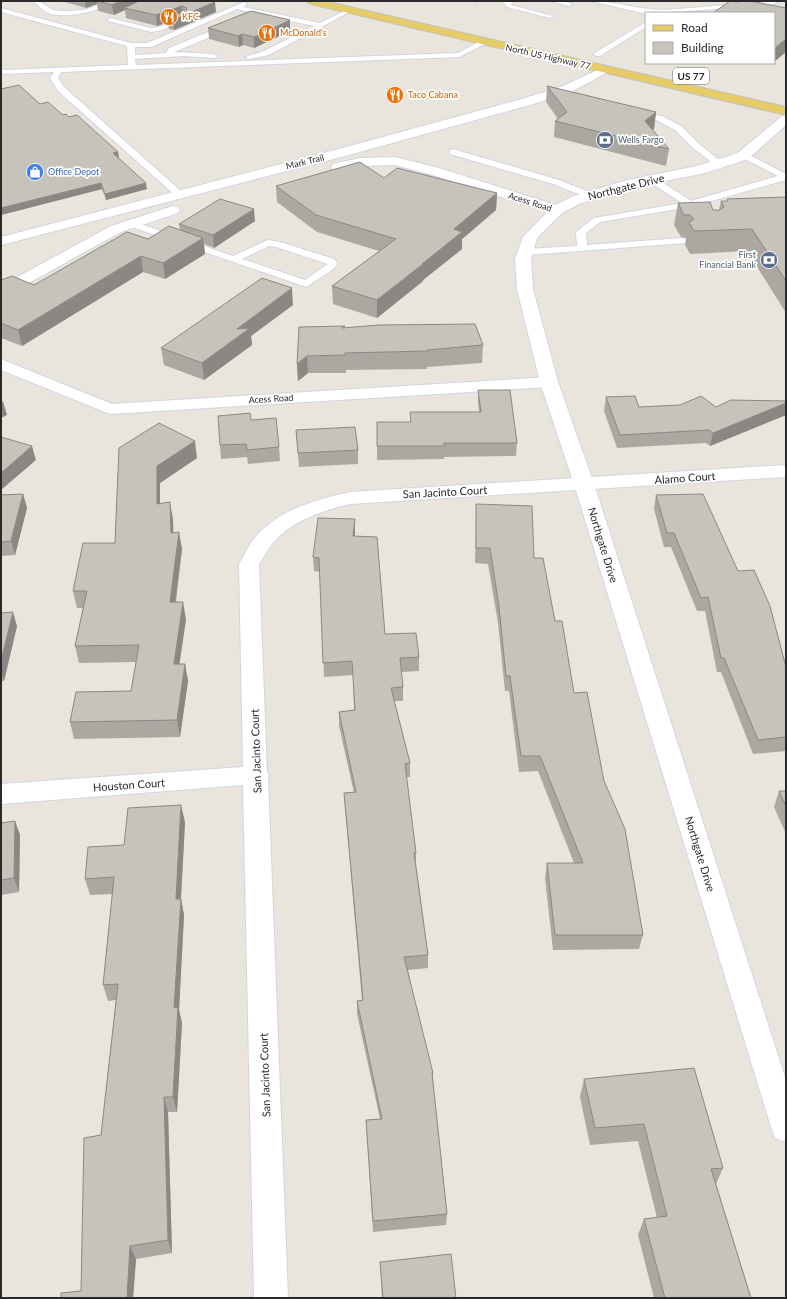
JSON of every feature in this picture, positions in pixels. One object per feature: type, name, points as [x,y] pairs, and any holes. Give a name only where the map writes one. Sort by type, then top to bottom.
[{"type":"main road","name":"North US Highway 77","points":[[311,1],[786,111]]},
{"type":"main road","points":[[485,42],[499,36]]},
{"type":"main road","name":"North US Highway 77","points":[[593,53],[616,58]]},
{"type":"street","name":"Mark Trail","points":[[1,241],[340,153],[555,93],[568,89],[604,70]]},
{"type":"street","name":"Northgate Drive","points":[[786,119],[744,155],[700,170],[651,179],[589,195],[557,210],[530,237],[523,259],[525,289],[549,382],[584,484],[786,1127]]},
{"type":"street","name":"Acess Road","points":[[1,292],[116,230],[162,213],[360,162],[395,161],[434,170],[557,210]]},
{"type":"street","name":"Acess Road","points":[[1,364],[110,409],[549,382]]},
{"type":"street","name":"Alamo Court","points":[[584,484],[786,471]]},
{"type":"street","name":"San Jacinto Court","points":[[271,1298],[257,775],[249,564],[260,545],[281,524],[295,516],[328,502],[350,498],[584,484]]},
{"type":"street","name":"Houston Court","points":[[1,794],[257,775]]},
{"type":"lane","points":[[37,1],[49,11],[56,13],[87,11],[110,1]]},
{"type":"lane","points":[[1,10],[131,45],[148,45],[250,1]]},
{"type":"lane","points":[[509,1],[507,3],[509,6],[550,16]]},
{"type":"lane","points":[[554,1],[569,4]]},
{"type":"lane","points":[[594,1],[646,12],[763,4],[776,1]]},
{"type":"lane","points":[[763,4],[778,10]]},
{"type":"lane","points":[[215,7],[228,10]]},
{"type":"lane","points":[[235,7],[320,26]]},
{"type":"lane","points":[[132,57],[184,54],[233,58],[256,56],[350,10]]},
{"type":"lane","points":[[168,55],[172,50],[262,13]]},
{"type":"lane","points":[[82,32],[123,15]]},
{"type":"lane","points":[[103,23],[151,30],[160,29],[188,18]]},
{"type":"lane","points":[[593,53],[645,25]]},
{"type":"lane","points":[[1,72],[459,55],[485,42]]},
{"type":"lane","points":[[131,45],[132,67]]},
{"type":"lane","points":[[59,70],[54,78],[61,89],[179,194]]},
{"type":"lane","points":[[555,93],[570,97]]},
{"type":"lane","points":[[629,111],[659,118],[678,128],[696,146],[720,164]]},
{"type":"lane","points":[[453,152],[556,182],[589,195]]},
{"type":"lane","points":[[744,155],[786,177]]},
{"type":"lane","points":[[582,248],[581,232],[597,220],[690,204],[786,177]]},
{"type":"lane","points":[[651,179],[700,212]]},
{"type":"lane","points":[[132,224],[233,259],[306,284],[333,264],[331,261],[277,244],[268,244],[233,259]]},
{"type":"lane","points":[[526,252],[683,240]]},
{"type":"building","points":[[98,1],[121,1],[112,5]]},
{"type":"building","points":[[139,1],[215,2],[173,20],[168,18],[186,11],[187,8],[182,6],[156,15],[124,8]]},
{"type":"building","points":[[730,1],[750,1],[786,8],[786,39],[775,48],[775,12],[714,12]]},
{"type":"building","points":[[251,11],[290,20],[254,37],[242,34],[238,36],[208,28]]},
{"type":"building","points":[[19,85],[40,104],[48,102],[63,115],[66,114],[69,117],[77,115],[118,152],[113,153],[146,183],[105,194],[101,183],[1,208],[1,89]]},
{"type":"building","points":[[547,86],[656,112],[645,121],[669,149],[555,121],[567,112]]},
{"type":"building","points":[[360,162],[384,178],[397,168],[497,193],[454,229],[462,232],[377,300],[332,286],[396,239],[316,215],[276,186]]},
{"type":"building","points":[[786,197],[786,281],[752,229],[694,231],[689,222],[693,220],[693,218],[690,215],[684,215],[678,203],[710,202],[713,210],[720,210],[724,207],[721,201],[728,201],[727,199]]},
{"type":"building","points":[[220,199],[254,209],[213,235],[179,224]]},
{"type":"building","points":[[169,226],[203,238],[163,263],[141,256],[18,330],[1,323],[1,280],[12,276],[34,285],[127,232],[148,239]]},
{"type":"building","points":[[262,278],[292,288],[237,329],[250,328],[202,363],[161,348]]},
{"type":"building","points":[[475,324],[483,345],[427,350],[428,351],[345,353],[345,355],[307,356],[297,364],[299,327],[345,326],[342,328],[378,325]]},
{"type":"building","points":[[478,390],[510,390],[517,443],[444,443],[444,446],[377,446],[377,422],[411,422],[410,412],[481,412]]},
{"type":"building","points":[[635,396],[639,407],[680,405],[701,396],[716,407],[731,400],[786,401],[786,403],[713,433],[709,430],[620,435],[606,397]]},
{"type":"building","points":[[250,413],[251,420],[276,418],[279,447],[247,450],[246,444],[220,445],[218,416]]},
{"type":"building","points":[[159,423],[195,441],[157,466],[157,504],[170,502],[171,533],[179,532],[170,602],[183,602],[174,664],[185,664],[177,720],[70,722],[76,692],[131,691],[139,645],[75,646],[87,591],[73,591],[83,543],[115,543],[119,448]]},
{"type":"building","points":[[355,427],[358,450],[298,453],[296,430]]},
{"type":"building","points":[[1,437],[32,446],[1,473]]},
{"type":"building","points":[[23,494],[11,541],[1,542],[1,495]]},
{"type":"building","points":[[703,494],[738,571],[754,570],[770,606],[786,667],[786,737],[758,740],[724,658],[721,658],[708,597],[701,598],[674,533],[667,533],[656,495]]},
{"type":"building","points":[[476,504],[532,506],[534,558],[543,558],[555,621],[562,621],[574,693],[587,692],[604,781],[625,829],[643,935],[555,935],[547,863],[583,863],[540,756],[521,756],[510,676],[506,676],[499,607],[490,548],[476,548]]},
{"type":"building","points":[[318,518],[355,519],[353,536],[377,537],[385,634],[416,633],[419,657],[400,658],[403,687],[391,688],[410,763],[405,764],[416,853],[414,853],[428,955],[404,957],[433,1073],[447,1214],[373,1221],[366,1120],[382,1119],[357,1001],[363,1000],[344,793],[356,792],[339,712],[355,710],[352,661],[323,663],[319,558],[313,557]]},
{"type":"building","points":[[13,612],[1,661],[1,613]]},
{"type":"building","points":[[779,791],[786,791],[786,806]]},
{"type":"building","points":[[181,805],[176,899],[181,899],[174,1008],[178,1007],[173,1097],[164,1097],[168,1240],[130,1246],[127,1298],[61,1298],[61,1293],[81,1291],[84,1138],[101,1135],[118,984],[103,985],[114,877],[85,879],[88,847],[124,845],[128,808]]},
{"type":"building","points":[[15,821],[14,878],[1,880],[1,823]]},
{"type":"building","points":[[694,1068],[723,1168],[711,1169],[751,1298],[665,1298],[644,1219],[667,1216],[644,1124],[595,1128],[584,1079]]},
{"type":"building","points":[[451,1254],[456,1298],[383,1298],[380,1262]]},
{"type":"place","name":"KFC","points":[[169,17]]},
{"type":"place","name":"McDonald's","points":[[267,33]]},
{"type":"place","name":"Taco Cabana","points":[[395,95]]},
{"type":"place","name":"Wells Fargo","points":[[605,140]]},
{"type":"place","name":"Office Depot","points":[[35,172]]},
{"type":"place","name":"First Financial Bank","points":[[769,260]]}]
